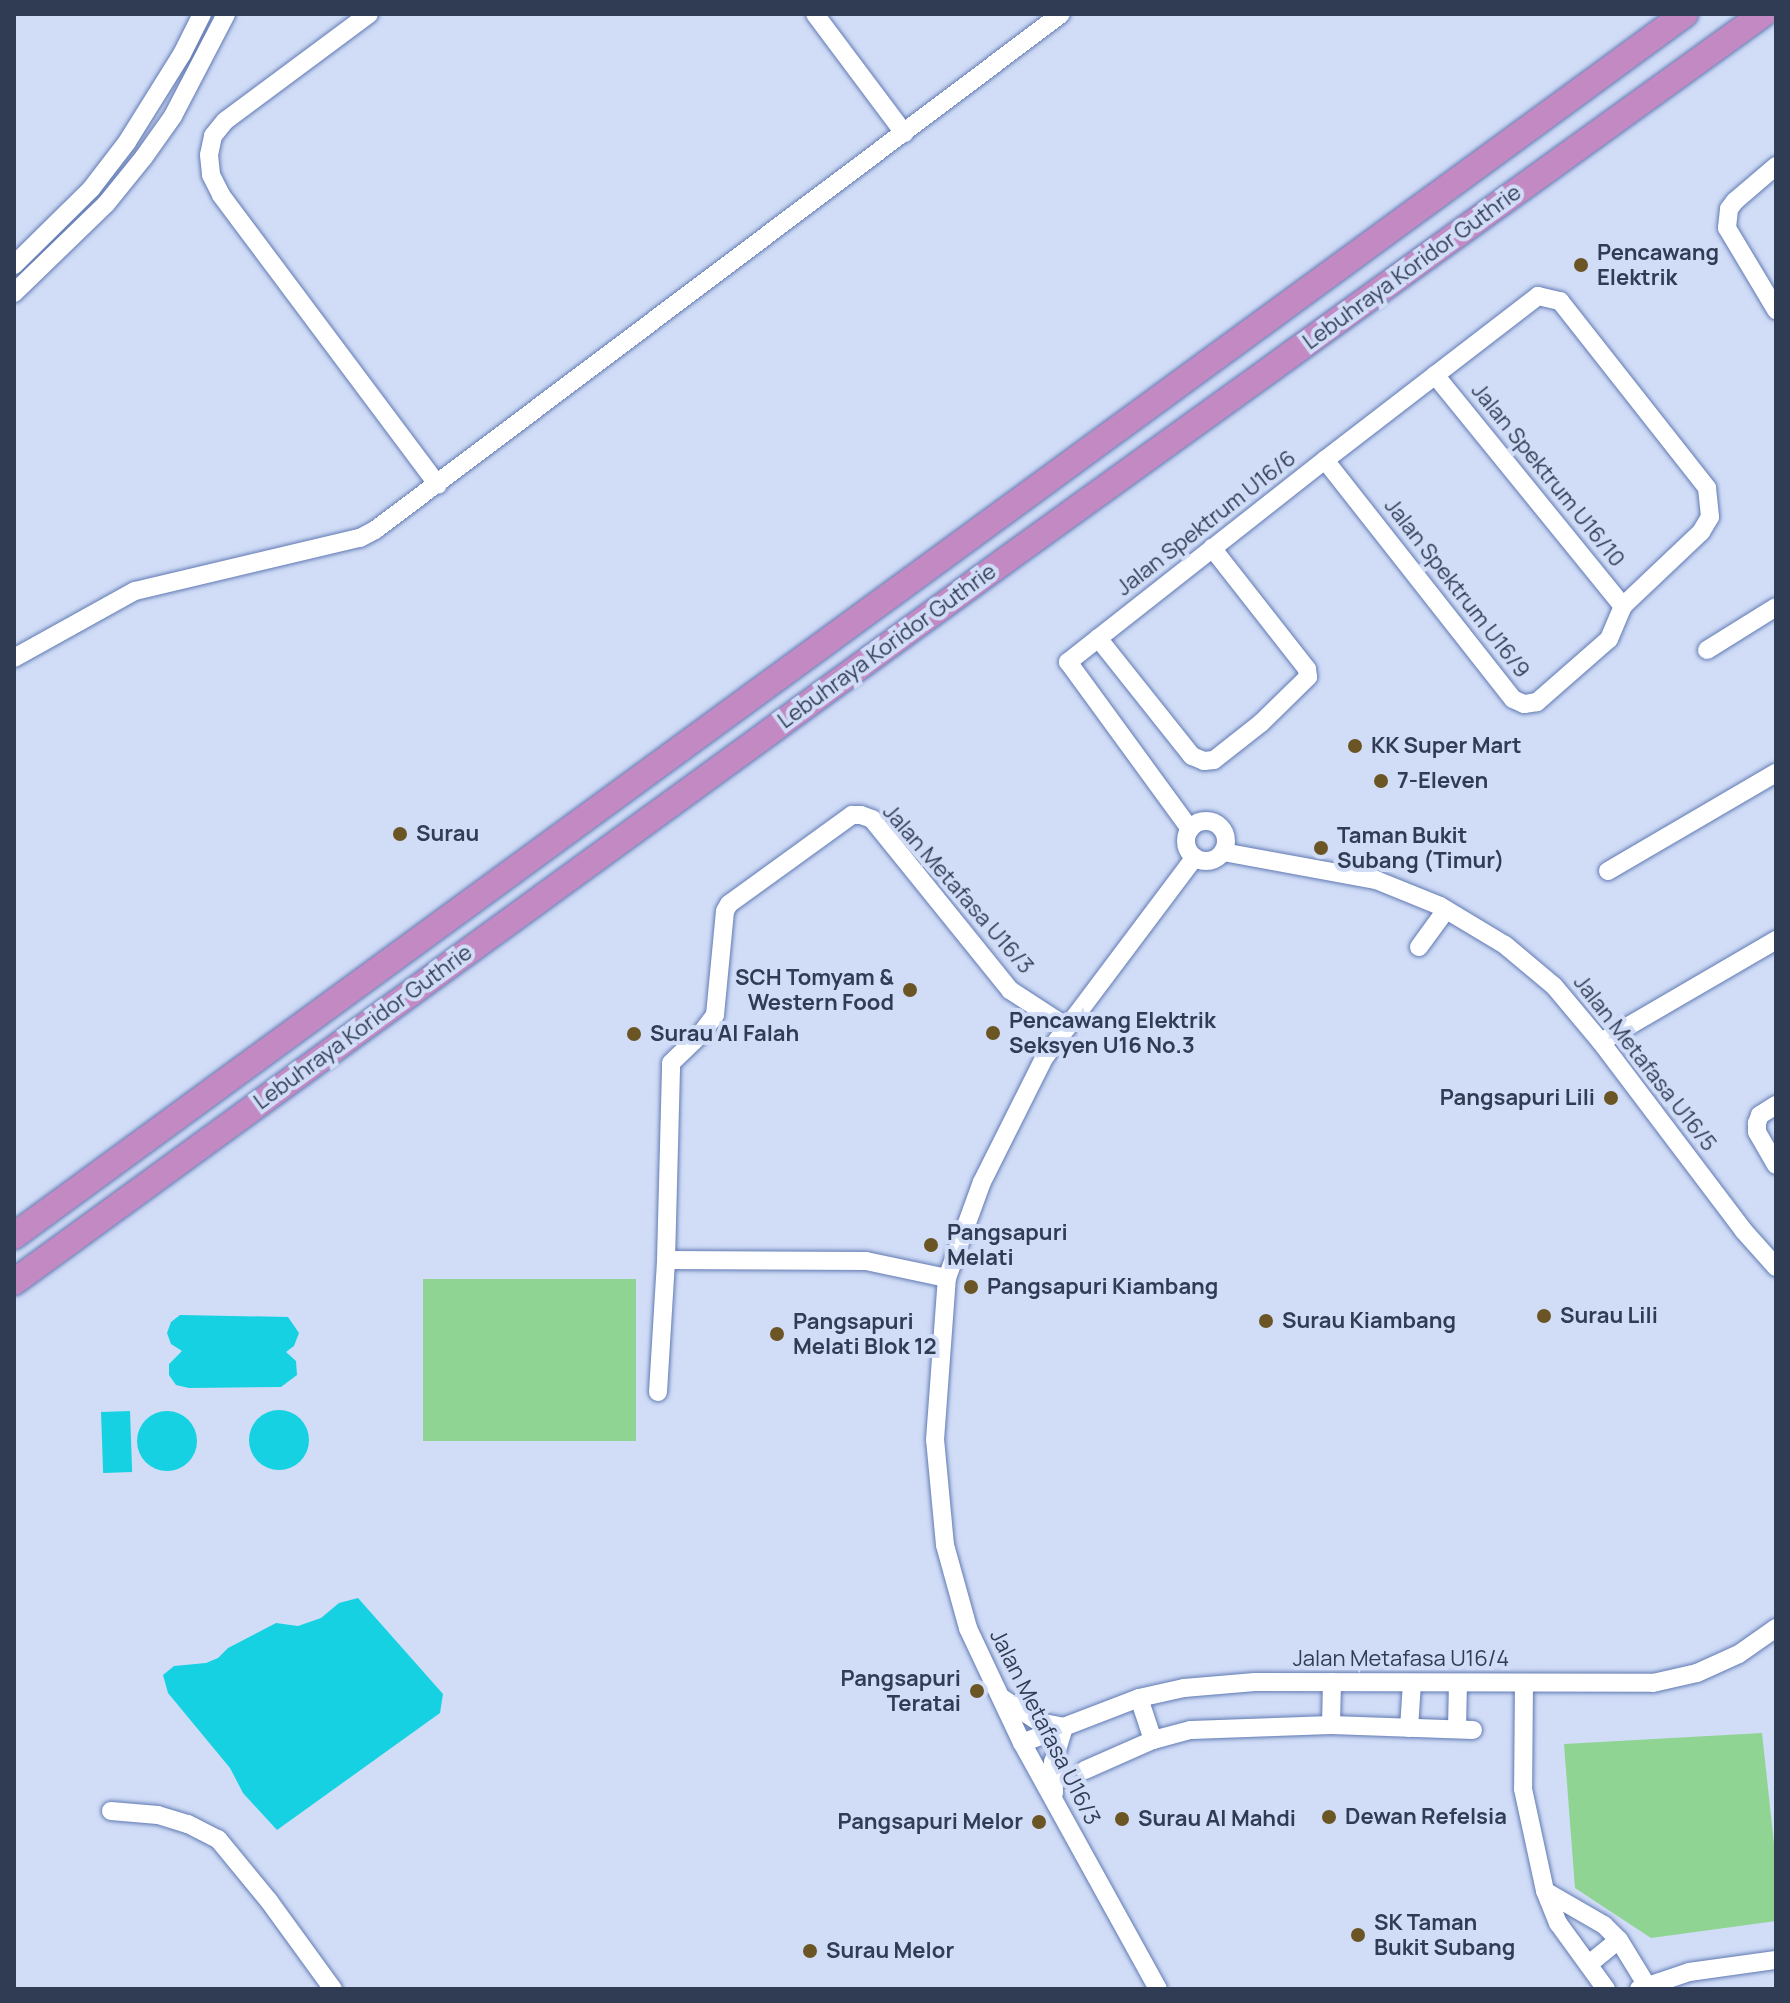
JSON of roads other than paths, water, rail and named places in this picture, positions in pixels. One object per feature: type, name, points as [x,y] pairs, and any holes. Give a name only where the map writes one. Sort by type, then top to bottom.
[{"type":"highway","name":"Lebuhraya Koridor Guthrie","points":[[14,1236],[1685,14]]},
{"type":"highway","name":"Lebuhraya Koridor Guthrie","points":[[14,1282],[1016,552],[1763,14]]},
{"type":"street","points":[[14,265],[91,189],[127,142],[182,54],[202,14]]},
{"type":"street","points":[[14,293],[106,204],[144,157],[173,116],[226,14]]},
{"type":"street","points":[[369,14],[225,121],[213,136],[209,155],[211,175],[221,195],[438,485]]},
{"type":"street","points":[[815,14],[904,133]]},
{"type":"street","points":[[14,658],[135,591],[360,538],[438,485],[1061,14]]},
{"type":"street","points":[[1776,166],[1735,201],[1727,218],[1732,241],[1776,310]]},
{"type":"street","name":"Jalan Spektrum U16/6","points":[[1190,829],[1068,662],[1538,296],[1560,301],[1707,488],[1711,502],[1710,517],[1701,532],[1623,606]]},
{"type":"street","name":"Jalan Spektrum U16/10","points":[[1435,375],[1623,606]]},
{"type":"street","name":"Jalan Spektrum U16/9","points":[[1325,460],[1513,699],[1524,704],[1537,702],[1609,639],[1623,606]]},
{"type":"street","points":[[1098,638],[1192,756],[1204,761],[1214,760],[1261,723],[1305,683],[1307,669],[1212,548]]},
{"type":"street","points":[[1707,650],[1776,607]]},
{"type":"street","points":[[1608,871],[1776,773]]},
{"type":"street","name":"Jalan Metafasa U16/3","points":[[658,1392],[666,1260],[671,1063],[713,1021],[725,911],[852,815],[872,819],[1010,990],[1067,1027]]},
{"type":"street","points":[[1203,821],[1218,825],[1226,838],[1223,852],[1210,860],[1195,857],[1187,844],[1190,829],[1203,821]]},
{"type":"street","name":"Jalan Metafasa U16/5","points":[[1223,852],[1376,880],[1446,910],[1505,945],[1554,986],[1601,1042],[1743,1230],[1776,1267]]},
{"type":"street","name":"Jalan Metafasa U16/3","points":[[1158,1989],[1022,1743],[968,1628],[945,1545],[935,1440],[947,1278],[982,1182],[1044,1058],[1195,857]]},
{"type":"street","points":[[1419,947],[1446,910]]},
{"type":"street","points":[[1601,1042],[1776,940]]},
{"type":"street","points":[[1768,1110],[1757,1132],[1776,1165]]},
{"type":"street","points":[[666,1260],[866,1261],[947,1278]]},
{"type":"street","name":"Jalan Metafasa U16/4","points":[[1022,1743],[1139,1698],[1184,1688],[1332,1682],[1653,1683],[1697,1673],[1725,1661],[1776,1628]]},
{"type":"street","points":[[1331,1725],[1332,1682]]},
{"type":"street","points":[[1409,1728],[1412,1683]]},
{"type":"street","points":[[1085,1770],[1153,1740],[1191,1730],[1331,1725],[1465,1730],[1458,1683]]},
{"type":"street","points":[[1524,1683],[1523,1789],[1545,1891],[1558,1923],[1606,1989]]},
{"type":"street","points":[[997,1694],[1039,1722],[1064,1727],[1053,1762],[1054,1800]]},
{"type":"street","points":[[1139,1698],[1153,1740]]},
{"type":"street","points":[[111,1811],[158,1815],[188,1824],[218,1839],[254,1881],[333,1989]]},
{"type":"street","points":[[1545,1891],[1587,1912],[1619,1940],[1645,1988],[1689,1972],[1776,1960]]},
{"type":"street","points":[[1589,1964],[1619,1940]]},
{"type":"water","points":[[180,1315],[288,1317],[299,1333],[294,1346],[286,1352],[296,1361],[297,1375],[281,1387],[189,1388],[176,1385],[169,1375],[169,1364],[182,1351],[171,1344],[167,1333],[171,1322]]},
{"type":"water","points":[[279,1410],[290,1412],[300,1419],[307,1429],[307,1451],[300,1461],[290,1468],[279,1470],[268,1468],[258,1461],[251,1451],[249,1440],[251,1429],[258,1419],[268,1412]]},
{"type":"water","points":[[130,1411],[132,1472],[103,1473],[101,1412]]},
{"type":"water","points":[[167,1411],[178,1413],[188,1420],[195,1430],[195,1452],[188,1462],[178,1469],[167,1471],[156,1469],[146,1462],[139,1452],[137,1441],[139,1430],[146,1420],[156,1413]]},
{"type":"water","points":[[358,1598],[443,1694],[440,1713],[277,1830],[243,1793],[230,1768],[168,1693],[163,1675],[174,1666],[206,1663],[218,1658],[228,1648],[276,1623],[298,1626],[321,1618],[339,1603]]},
{"type":"place","name":"Pencawang Elektrik","points":[[1581,265]]},
{"type":"place","name":"KK Super Mart","points":[[1355,746]]},
{"type":"place","name":"7-Eleven","points":[[1381,781]]},
{"type":"place","name":"Surau","points":[[400,834]]},
{"type":"place","name":"Taman Bukit Subang (Timur)","points":[[1321,848]]},
{"type":"place","name":"SCH Tomyam & Western Food","points":[[910,990]]},
{"type":"place","name":"Pencawang Elektrik Seksyen U16 No.3","points":[[993,1033]]},
{"type":"place","name":"Surau Al Falah","points":[[634,1034]]},
{"type":"place","name":"Pangsapuri Lili","points":[[1611,1098]]},
{"type":"place","name":"Pangsapuri Melati","points":[[931,1245]]},
{"type":"place","name":"Pangsapuri Kiambang","points":[[971,1287]]},
{"type":"place","name":"Surau Lili","points":[[1544,1316]]},
{"type":"place","name":"Surau Kiambang","points":[[1266,1321]]},
{"type":"place","name":"Pangsapuri Melati Blok 12","points":[[777,1334]]},
{"type":"place","name":"Pangsapuri Teratai","points":[[977,1691]]},
{"type":"place","name":"Dewan Refelsia","points":[[1329,1817]]},
{"type":"place","name":"Surau Al Mahdi","points":[[1122,1819]]},
{"type":"place","name":"Pangsapuri Melor","points":[[1039,1822]]},
{"type":"place","name":"SK Taman Bukit Subang","points":[[1358,1935]]},
{"type":"place","name":"Surau Melor","points":[[810,1951]]}]
